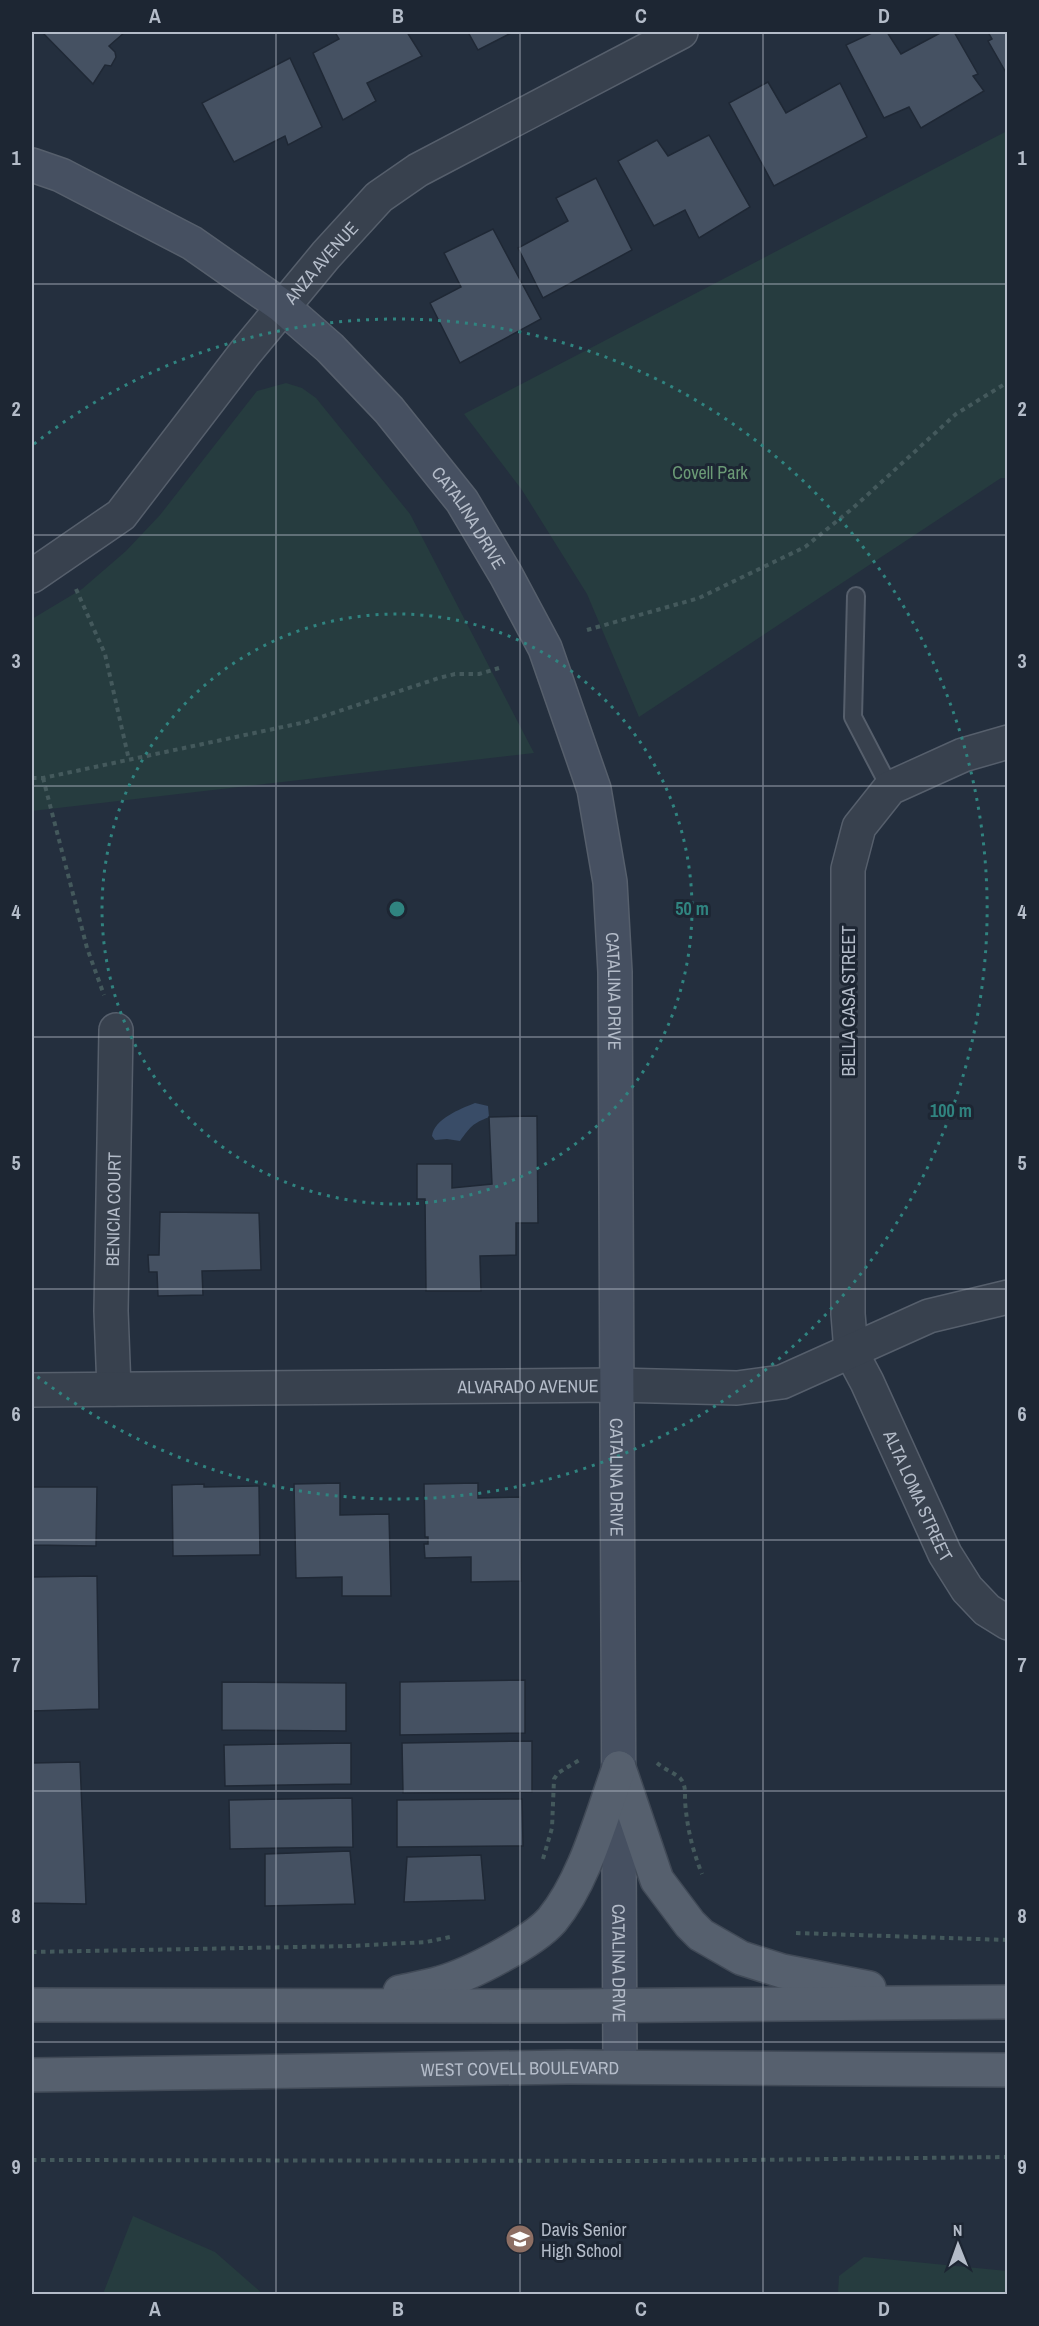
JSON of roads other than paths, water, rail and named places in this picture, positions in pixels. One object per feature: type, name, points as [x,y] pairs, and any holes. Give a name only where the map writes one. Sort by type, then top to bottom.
[{"type":"main road","points":[[619,1768],[657,1880],[701,1935],[741,1958],[782,1971],[938,2002]]},
{"type":"main road","points":[[333,2005],[442,1983],[503,1956],[544,1928],[553,1919],[578,1879],[619,1768]]},
{"type":"main road","points":[[32,2005],[620,2005],[1008,2002]]},
{"type":"main road","name":"WEST COVELL BOULEVARD","points":[[32,2075],[620,2067],[1008,2070]]},
{"type":"street","name":"ANZA AVENUE","points":[[32,576],[121,515],[282,306],[379,197],[418,170],[681,32]]},
{"type":"street","name":"CATALINA DRIVE","points":[[32,165],[71,180],[192,243],[282,306],[330,348],[388,410],[462,501],[506,575],[545,648],[594,789],[610,882],[615,972],[620,2067]]},
{"type":"street","name":"BELLA CASA STREET","points":[[851,1352],[848,1314],[848,869],[859,827],[891,788],[963,755],[1008,742]]},
{"type":"street","name":"BENICIA COURT","points":[[114,1389],[111,1311],[116,1030]]},
{"type":"street","name":"ALVARADO AVENUE","points":[[32,1390],[616,1385],[755,1387],[782,1382],[929,1316],[1008,1297]]},
{"type":"street","name":"ALTA LOMA STREET","points":[[851,1352],[867,1382],[945,1554],[967,1589],[987,1610],[1008,1623]]},
{"type":"lane","points":[[856,596],[853,717],[891,788]]},
{"type":"water","points":[[475,1103],[488,1106],[489,1117],[472,1126],[460,1141],[435,1140],[432,1136],[437,1125],[455,1112]]},
{"type":"place","name":"Davis Senior High School","points":[[520,2239]]},
{"type":"park label","name":"Covell Park","points":[[710,472]]}]
